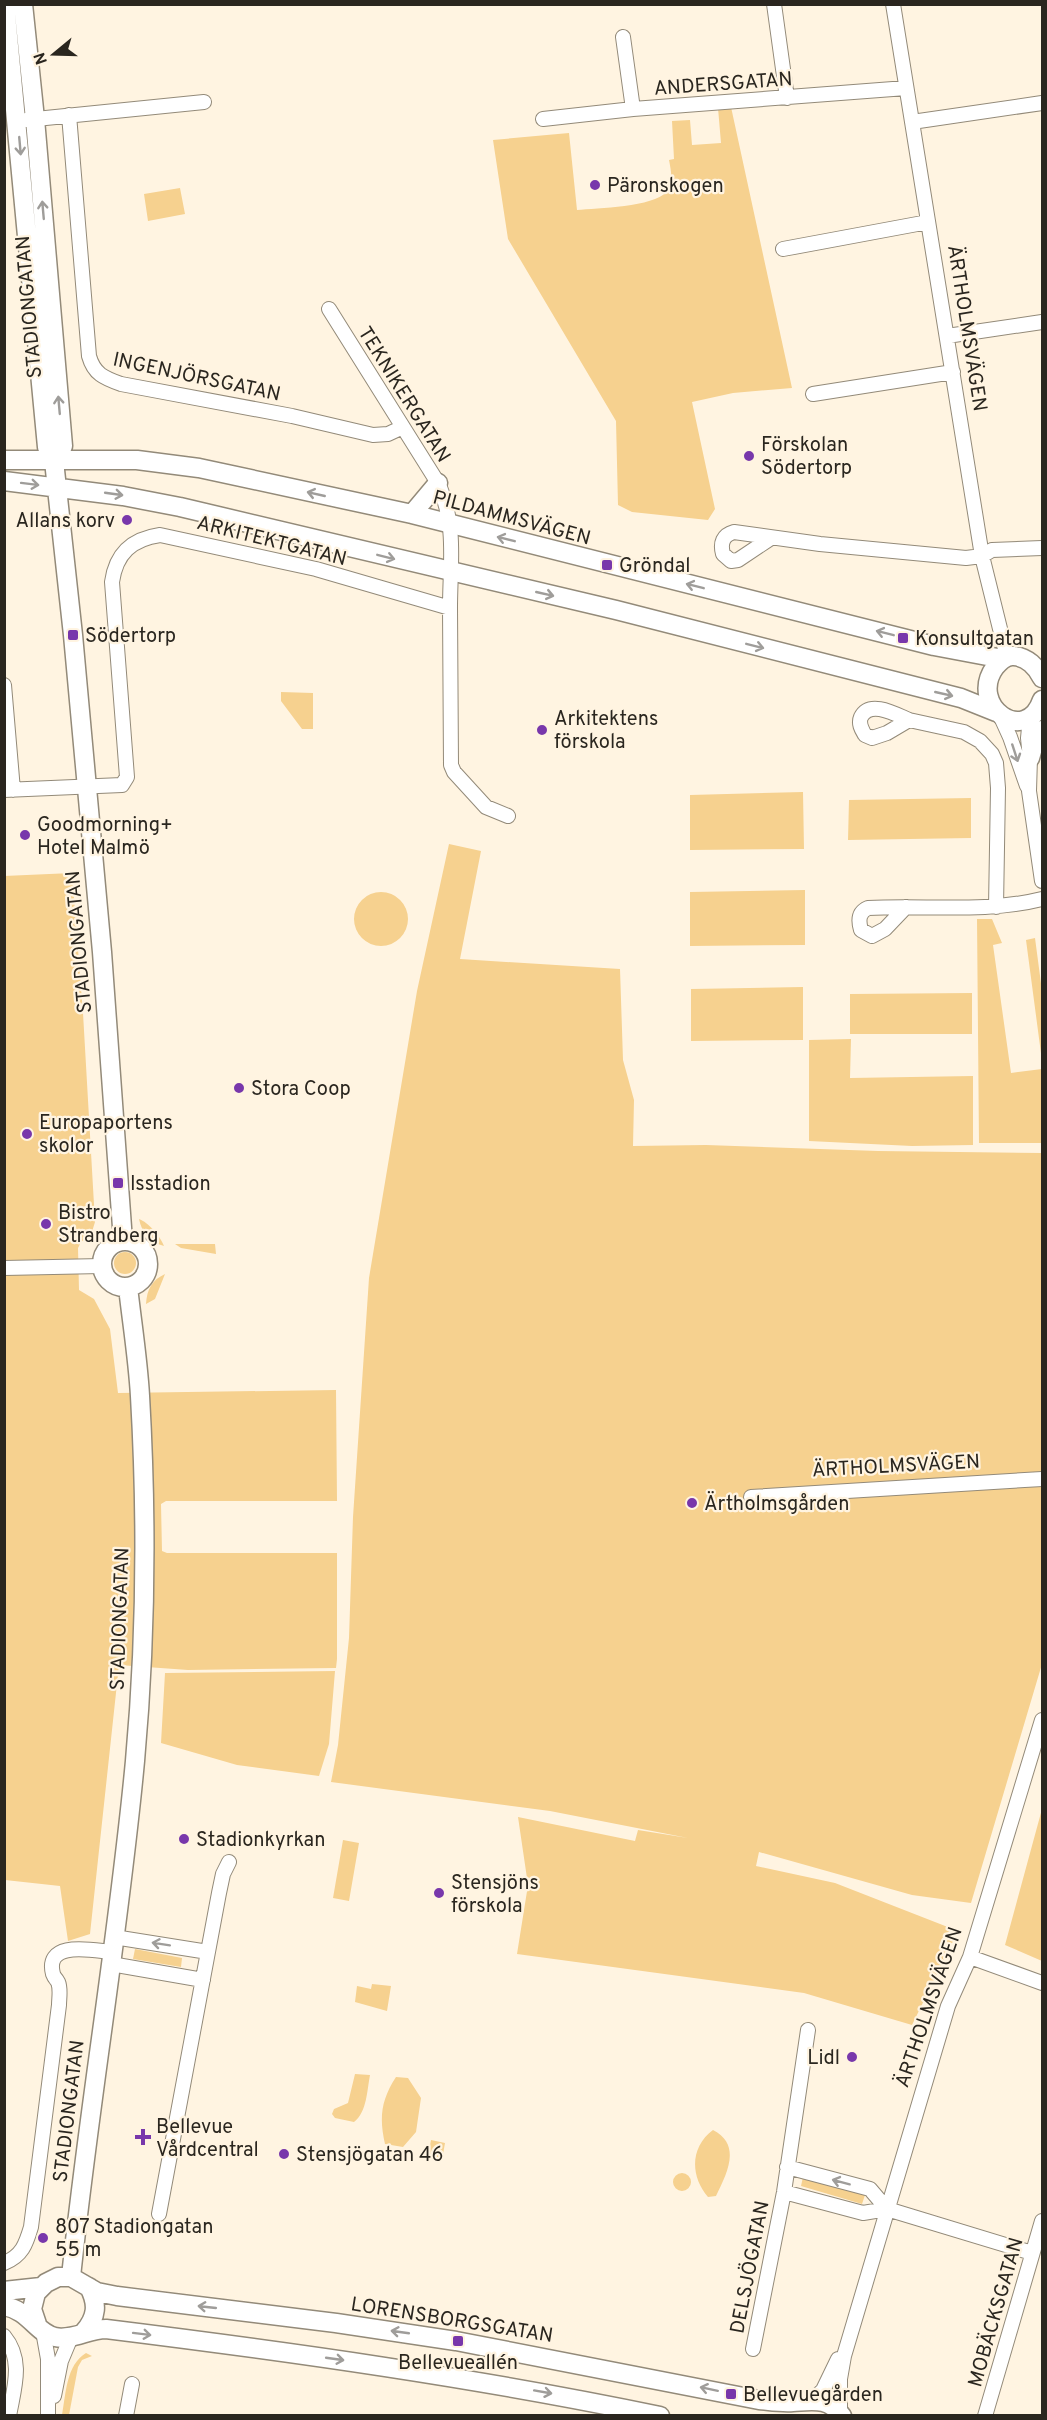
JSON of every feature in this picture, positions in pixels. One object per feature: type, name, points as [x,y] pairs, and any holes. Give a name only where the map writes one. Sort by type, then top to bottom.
[{"type":"main road","name":"STADIONGATAN","points":[[5,4],[26,119],[63,446],[54,461]]},
{"type":"main road","name":"STADIONGATAN","points":[[23,4],[26,119],[46,447],[54,461],[73,635],[115,1108],[123,1241]]},
{"type":"main road","points":[[61,432],[74,448],[96,459]]},
{"type":"main road","name":"PILDAMMSVÄGEN","points":[[4,460],[137,460],[199,468],[412,514],[934,646],[1005,658]]},
{"type":"main road","points":[[4,481],[123,496],[180,507],[616,610],[961,698],[1014,721],[1037,720]]},
{"type":"main road","points":[[412,514],[438,483]]},
{"type":"main road","points":[[998,713],[989,699],[987,685],[994,669],[1005,658],[1023,658],[1033,664],[1042,675]]},
{"type":"main road","points":[[1030,758],[1042,700]]},
{"type":"main road","points":[[123,1241],[138,1245],[148,1263],[144,1276],[128,1287],[121,1287],[108,1280],[102,1266],[105,1253],[110,1247],[123,1241]]},
{"type":"main road","name":"STADIONGATAN","points":[[71,2277],[135,1760],[143,1595],[143,1483],[140,1393],[128,1287]]},
{"type":"main road","points":[[4,2290],[41,2287],[58,2277],[71,2277]]},
{"type":"main road","name":"LORENSBORGSGATAN","points":[[71,2277],[97,2292],[117,2296],[336,2323],[469,2343],[759,2400],[828,2403],[841,2414]]},
{"type":"main road","points":[[40,2328],[34,2317],[33,2301],[41,2287]]},
{"type":"main road","points":[[77,2334],[94,2317],[96,2307],[89,2287]]},
{"type":"main road","points":[[4,2306],[17,2308],[40,2328],[56,2337],[106,2329],[356,2362],[486,2382],[660,2415]]},
{"type":"main road","points":[[789,2415],[799,2405],[810,2401]]},
{"type":"street","points":[[774,4],[787,98]]},
{"type":"street","name":"ÄRTHOLMSVÄGEN","points":[[892,4],[982,556],[1005,658]]},
{"type":"street","points":[[623,36],[633,109]]},
{"type":"street","name":"ANDERSGATAN","points":[[543,119],[633,109],[906,88]]},
{"type":"street","points":[[26,119],[204,102]]},
{"type":"street","points":[[912,122],[1042,103]]},
{"type":"street","name":"INGENJÖRSGATAN","points":[[69,115],[89,356],[93,368],[99,375],[121,384],[292,416],[373,435],[388,434],[403,427]]},
{"type":"street","points":[[783,249],[928,222]]},
{"type":"street","name":"TEKNIKERGATAN","points":[[329,309],[438,483],[446,502],[451,525],[450,608]]},
{"type":"street","points":[[947,336],[1042,322]]},
{"type":"street","points":[[813,394],[953,372]]},
{"type":"street","name":"ARKITEKTGATAN","points":[[87,787],[122,785],[127,777],[112,582],[113,571],[120,556],[129,545],[136,541],[160,535],[174,537],[316,569],[450,608]]},
{"type":"street","points":[[771,538],[966,558],[982,556],[992,550],[1042,548]]},
{"type":"street","points":[[450,608],[451,765],[454,772],[486,807],[508,816]]},
{"type":"street","points":[[4,685],[9,790],[87,787]]},
{"type":"street","points":[[998,713],[1010,737],[1029,791]]},
{"type":"street","points":[[909,720],[964,732],[980,741],[992,754],[996,763],[998,788],[996,907]]},
{"type":"street","points":[[1030,758],[1029,791],[1042,881]]},
{"type":"street","points":[[906,907],[996,907],[1042,899]]},
{"type":"street","points":[[4,1268],[102,1266]]},
{"type":"street","name":"ÄRTHOLMSVÄGEN","points":[[752,1497],[1042,1479]]},
{"type":"street","name":"ÄRTHOLMSVÄGEN","points":[[841,2414],[842,2365],[848,2343],[948,2006],[970,1957],[1042,1720]]},
{"type":"street","points":[[159,2214],[223,1874],[229,1862]]},
{"type":"street","name":"STADIONGATAN","points":[[4,2263],[19,2255],[27,2241],[31,2227],[60,1988],[52,1971],[54,1961],[59,1953],[65,1950],[79,1948],[112,1951]]},
{"type":"street","points":[[112,1951],[208,1952]]},
{"type":"street","points":[[112,1951],[203,1980]]},
{"type":"street","points":[[970,1957],[1042,1983]]},
{"type":"street","name":"DELSJÖGATAN","points":[[753,2349],[784,2192],[808,2030]]},
{"type":"street","points":[[788,2167],[870,2189],[887,2209],[1032,2253]]},
{"type":"street","name":"DELSJÖGATAN","points":[[784,2192],[863,2213],[887,2209]]},
{"type":"street","name":"MOBÄCKSGATAN","points":[[985,2415],[1042,2220]]},
{"type":"street","points":[[40,2328],[48,2359],[48,2415]]},
{"type":"street","points":[[48,2415],[61,2361],[77,2334]]},
{"type":"street","points":[[4,2336],[13,2346],[17,2371],[9,2415]]},
{"type":"street","name":"ÄRTHOLMSVÄGEN","points":[[810,2401],[827,2382],[848,2343]]},
{"type":"street","points":[[126,2415],[132,2384]]},
{"type":"shaded area","points":[[731,107],[792,388],[733,393],[692,402],[715,509],[708,520],[632,512],[618,505],[616,421],[508,239],[493,140],[569,133],[577,210],[624,206],[660,197],[669,188],[671,176],[669,160],[674,159],[672,121],[690,120],[692,145],[721,143],[718,108]]},
{"type":"shaded area","points":[[180,188],[185,214],[148,221],[144,194]]},
{"type":"shaded area","points":[[281,692],[313,693],[313,729],[302,729],[281,701]]},
{"type":"shaded area","points":[[803,792],[804,849],[690,850],[690,795]]},
{"type":"shaded area","points":[[971,798],[971,838],[848,840],[849,800]]},
{"type":"shaded area","points":[[449,844],[481,851],[460,959],[620,969],[623,1060],[634,1100],[633,1146],[706,1145],[878,1151],[1042,1153],[1042,1664],[971,1903],[912,1895],[759,1852],[756,1866],[835,1883],[958,1931],[912,2025],[804,1993],[517,1954],[528,1885],[518,1817],[635,1841],[638,1830],[688,1838],[550,1811],[331,1782],[338,1745],[349,1638],[353,1517],[369,1278],[417,991]]},
{"type":"shaded area","points":[[72,873],[95,1222],[91,1235],[81,1242],[78,1248],[79,1290],[94,1299],[110,1329],[118,1393],[336,1390],[337,1501],[166,1501],[161,1504],[162,1551],[167,1553],[337,1553],[337,1659],[336,1668],[188,1670],[119,1665],[90,1934],[68,1941],[60,1886],[5,1880],[4,876]]},
{"type":"shaded area","points":[[805,890],[805,945],[690,946],[690,892]]},
{"type":"shaded area","points":[[376,892],[386,892],[396,896],[404,904],[408,919],[404,934],[396,942],[386,946],[376,946],[366,942],[358,934],[354,924],[354,914],[358,904],[366,896]]},
{"type":"shaded area","points":[[977,919],[992,919],[1002,943],[993,945],[1011,1073],[1042,1069],[1042,1143],[979,1143]]},
{"type":"shaded area","points":[[1035,938],[1042,991],[1042,1061],[1026,940]]},
{"type":"shaded area","points":[[803,987],[803,1040],[691,1041],[691,989]]},
{"type":"shaded area","points":[[972,993],[972,1034],[850,1034],[850,994]]},
{"type":"shaded area","points":[[851,1039],[850,1078],[973,1076],[973,1145],[912,1146],[809,1141],[809,1040]]},
{"type":"shaded area","points":[[139,1219],[154,1230],[164,1246],[147,1236]]},
{"type":"shaded area","points":[[175,1244],[215,1244],[216,1254],[181,1248]]},
{"type":"shaded area","points":[[121,1252],[129,1252],[136,1259],[136,1267],[129,1274],[121,1274],[114,1267],[114,1259]]},
{"type":"shaded area","points":[[165,1274],[155,1299],[146,1304],[151,1286]]},
{"type":"shaded area","points":[[335,1671],[329,1744],[319,1776],[237,1765],[161,1743],[165,1673]]},
{"type":"shaded area","points":[[1042,1809],[1042,1961],[1005,1945]]},
{"type":"shaded area","points":[[343,1840],[359,1843],[349,1901],[333,1898]]},
{"type":"shaded area","points":[[135,1949],[182,1958],[181,1967],[133,1959]]},
{"type":"shaded area","points":[[372,1984],[391,1986],[387,2011],[355,2002],[357,1986],[371,1989]]},
{"type":"shaded area","points":[[355,2074],[370,2075],[362,2113],[354,2122],[335,2118],[332,2114],[334,2109],[348,2103]]},
{"type":"shaded area","points":[[396,2077],[408,2078],[421,2098],[416,2132],[403,2147],[385,2144],[382,2126],[384,2101]]},
{"type":"shaded area","points":[[713,2130],[727,2143],[730,2160],[716,2196],[708,2197],[698,2180],[695,2162],[700,2145]]},
{"type":"shaded area","points":[[431,2140],[445,2143],[442,2160],[428,2157]]},
{"type":"shaded area","points":[[678,2173],[686,2173],[691,2178],[689,2189],[678,2191],[673,2186],[673,2178]]},
{"type":"shaded area","points":[[803,2177],[865,2195],[862,2204],[801,2186]]},
{"type":"shaded area","points":[[86,2353],[92,2356],[82,2360],[78,2367],[69,2415],[62,2415],[71,2372],[79,2358]]},
{"type":"place","name":"Päronskogen","points":[[595,185]]},
{"type":"place","name":"Förskolan Södertorp","points":[[749,456]]},
{"type":"place","name":"Allans korv","points":[[127,520]]},
{"type":"place","name":"Gröndal","points":[[607,565]]},
{"type":"place","name":"Södertorp","points":[[73,635]]},
{"type":"place","name":"Konsultgatan","points":[[903,638]]},
{"type":"place","name":"Arkitektens förskola","points":[[542,730]]},
{"type":"place","name":"Goodmorning+ Hotel Malmö","points":[[25,835]]},
{"type":"place","name":"Stora Coop","points":[[239,1088]]},
{"type":"place","name":"Europaportens skolor","points":[[27,1134]]},
{"type":"place","name":"Isstadion","points":[[118,1183]]},
{"type":"place","name":"Bistro Strandberg","points":[[46,1224]]},
{"type":"place","name":"Ärtholmsgården","points":[[692,1503]]},
{"type":"place","name":"Stadionkyrkan","points":[[184,1839]]},
{"type":"place","name":"Stensjöns förskola","points":[[439,1893]]},
{"type":"place","name":"Lidl","points":[[852,2057]]},
{"type":"place","name":"Bellevue Vårdcentral","points":[[143,2137]]},
{"type":"place","name":"Stensjögatan 46","points":[[284,2154]]},
{"type":"place","name":"807 Stadiongatan 55 m","points":[[43,2238]]},
{"type":"place","name":"Bellevueallén","points":[[458,2341]]},
{"type":"place","name":"Bellevuegården","points":[[731,2394]]}]
